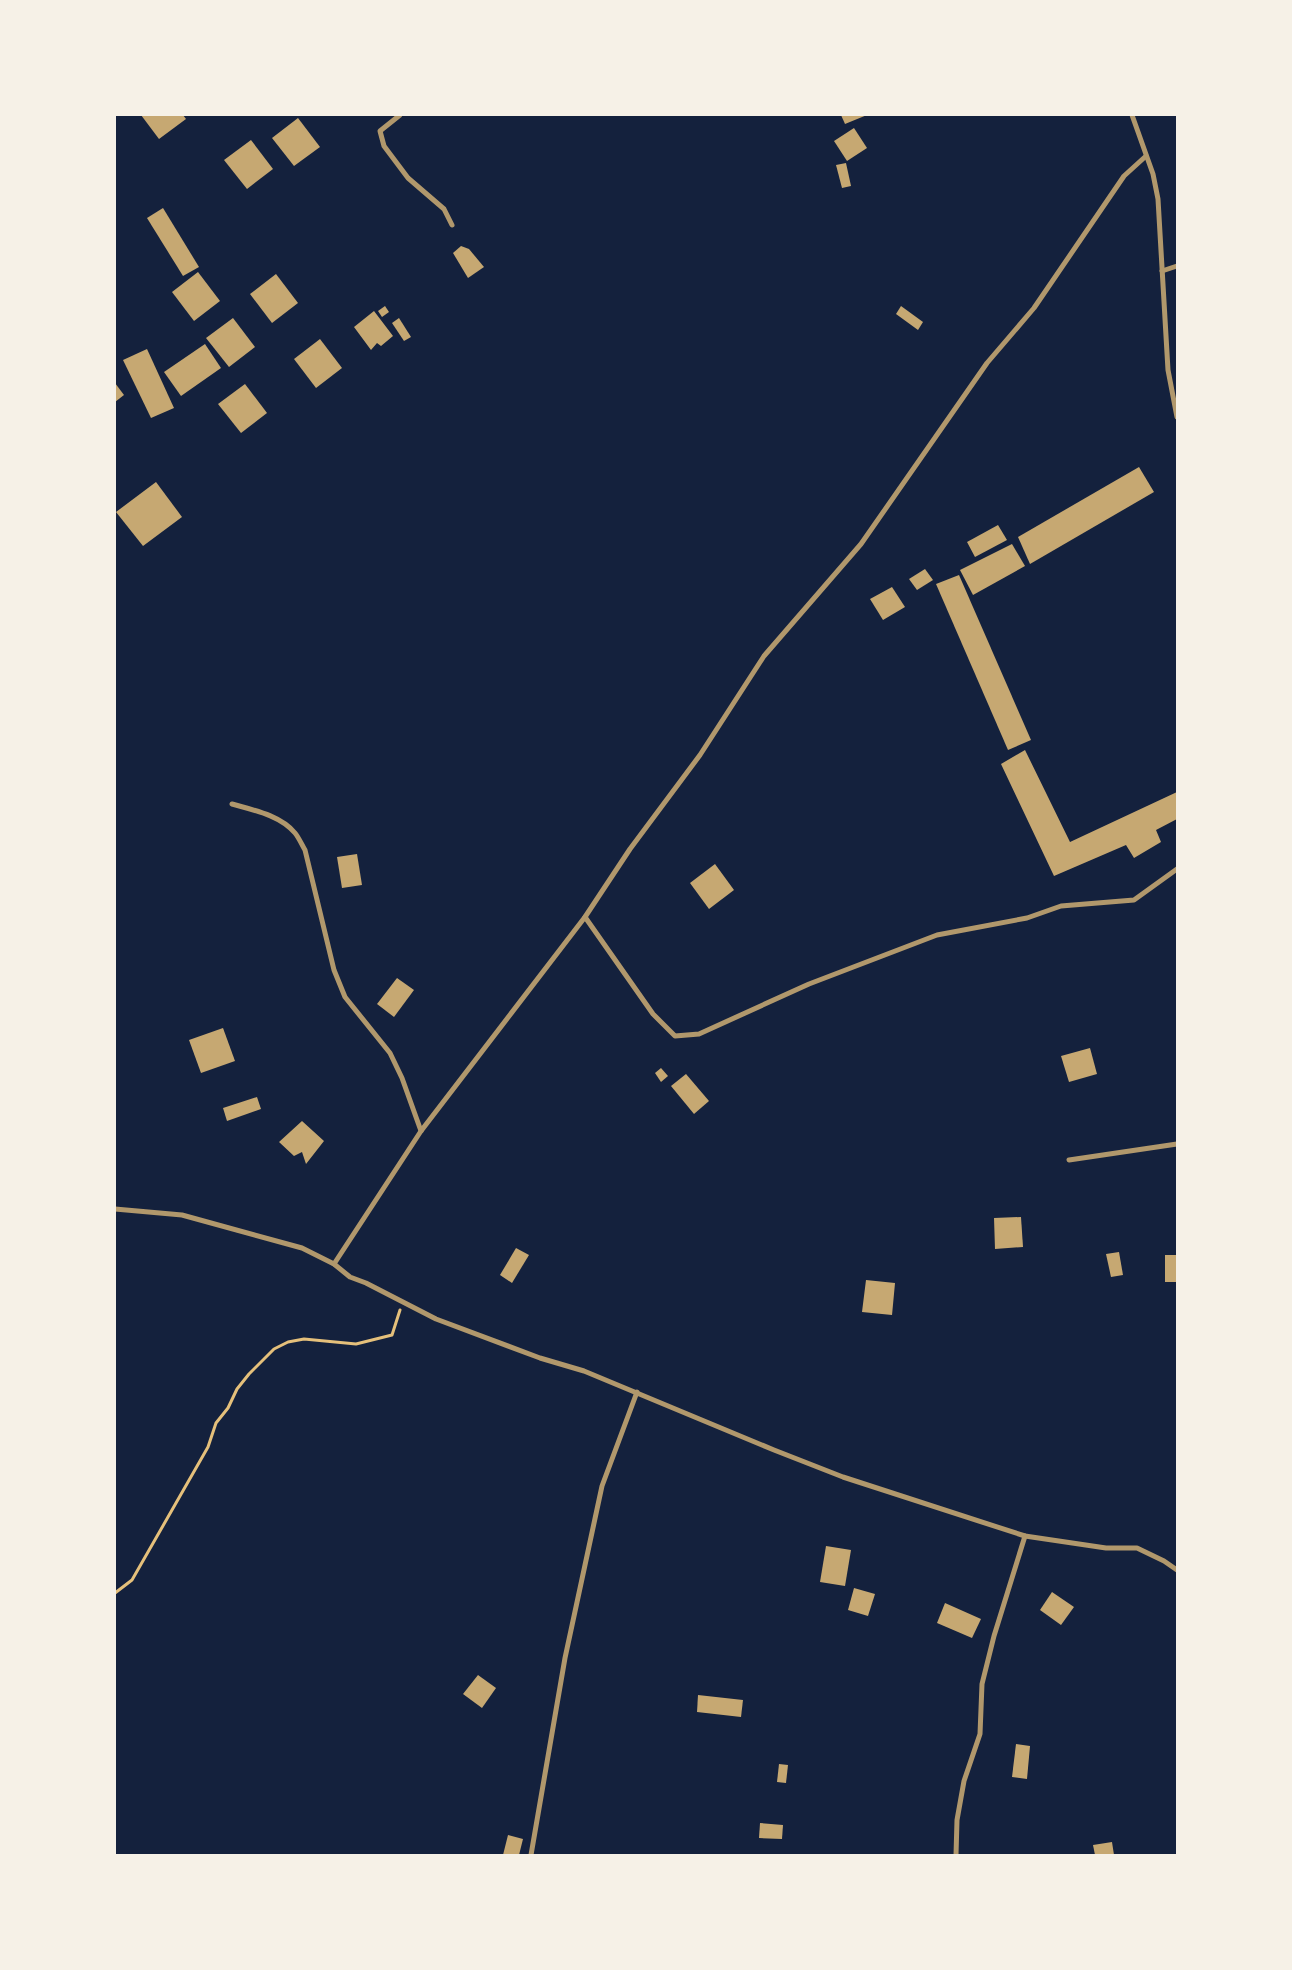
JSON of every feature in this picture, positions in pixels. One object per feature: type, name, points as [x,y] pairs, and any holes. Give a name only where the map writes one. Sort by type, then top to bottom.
[{"type":"street","points":[[400,115],[380,131],[384,146],[408,178],[444,209],[452,226]]},
{"type":"street","points":[[1132,115],[1153,174],[1158,199],[1168,370],[1177,416]]},
{"type":"street","points":[[334,1264],[421,1131],[585,917],[630,849],[700,754],[764,656],[861,544],[987,363],[1034,308],[1124,176],[1146,156]]},
{"type":"street","points":[[1162,272],[1177,266]]},
{"type":"street","points":[[232,804],[261,812],[283,822],[295,834],[304,850],[334,970],[345,997],[390,1053],[402,1078],[421,1131]]},
{"type":"street","points":[[585,917],[653,1014],[675,1036],[699,1034],[809,984],[937,935],[1027,918],[1061,906],[1134,900],[1177,869]]},
{"type":"street","points":[[1069,1160],[1177,1144]]},
{"type":"street","points":[[115,1209],[182,1215],[302,1248],[334,1264],[350,1277],[366,1283],[436,1319],[496,1342],[584,1371],[843,1477],[1025,1536],[1106,1548],[1137,1548],[1177,1570]]},
{"type":"street","points":[[531,1855],[565,1658],[600,1494],[637,1392]]},
{"type":"street","points":[[956,1855],[957,1820],[964,1781],[980,1734],[982,1684],[994,1636],[1025,1536]]},
{"type":"path","points":[[115,1593],[132,1580],[208,1447],[216,1423],[228,1408],[237,1389],[249,1374],[274,1350],[288,1342],[304,1339],[356,1344],[392,1334],[402,1302]]},
{"type":"building","points":[[141,115],[183,115],[186,119],[159,139]]},
{"type":"building","points":[[841,115],[867,115],[845,124]]},
{"type":"building","points":[[298,118],[320,147],[294,166],[272,138]]},
{"type":"building","points":[[854,128],[867,148],[847,161],[834,141]]},
{"type":"building","points":[[251,140],[273,169],[247,189],[224,160]]},
{"type":"building","points":[[846,163],[851,186],[842,188],[836,165]]},
{"type":"building","points":[[163,208],[199,267],[183,276],[147,218]]},
{"type":"building","points":[[461,246],[469,249],[484,267],[468,278],[453,253]]},
{"type":"building","points":[[198,272],[220,301],[194,321],[172,292]]},
{"type":"building","points":[[276,274],[298,303],[272,323],[250,294]]},
{"type":"building","points":[[385,306],[389,312],[382,317],[378,311]]},
{"type":"building","points":[[901,306],[923,322],[918,330],[896,314]]},
{"type":"building","points":[[374,311],[393,336],[381,346],[377,343],[371,350],[354,327]]},
{"type":"building","points":[[233,318],[255,347],[229,367],[206,338]]},
{"type":"building","points":[[399,318],[411,337],[404,341],[392,323]]},
{"type":"building","points":[[320,339],[342,368],[316,388],[294,359]]},
{"type":"building","points":[[205,344],[221,368],[181,396],[164,372]]},
{"type":"building","points":[[147,349],[174,408],[151,418],[123,360]]},
{"type":"building","points":[[115,383],[124,395],[115,402]]},
{"type":"building","points":[[245,384],[267,413],[241,433],[218,404]]},
{"type":"building","points":[[1139,467],[1154,492],[1030,564],[1018,537]]},
{"type":"building","points":[[156,482],[182,517],[143,546],[116,512]]},
{"type":"building","points":[[998,525],[1007,540],[975,557],[967,542]]},
{"type":"building","points":[[1012,544],[1025,566],[973,595],[960,570]]},
{"type":"building","points":[[925,569],[933,580],[917,590],[909,579]]},
{"type":"building","points":[[959,575],[1031,740],[1008,750],[936,584]]},
{"type":"building","points":[[892,587],[905,607],[883,620],[870,599]]},
{"type":"building","points":[[1025,750],[1070,842],[1177,792],[1177,819],[1156,830],[1161,842],[1134,858],[1126,845],[1054,876],[1001,764]]},
{"type":"building","points":[[357,854],[362,885],[342,888],[337,857]]},
{"type":"building","points":[[715,864],[734,890],[709,909],[690,883]]},
{"type":"building","points":[[397,978],[414,990],[394,1017],[377,1004]]},
{"type":"building","points":[[223,1028],[235,1061],[201,1073],[189,1040]]},
{"type":"building","points":[[1090,1048],[1097,1074],[1069,1082],[1061,1056]]},
{"type":"building","points":[[661,1068],[668,1076],[661,1082],[655,1073]]},
{"type":"building","points":[[686,1074],[709,1101],[694,1114],[671,1086]]},
{"type":"building","points":[[257,1097],[261,1109],[227,1121],[223,1108]]},
{"type":"building","points":[[302,1121],[324,1141],[306,1164],[302,1152],[294,1156],[279,1142]]},
{"type":"building","points":[[1021,1217],[1023,1247],[995,1249],[994,1218]]},
{"type":"building","points":[[516,1248],[529,1255],[512,1283],[500,1275]]},
{"type":"building","points":[[1119,1252],[1123,1275],[1111,1277],[1106,1254]]},
{"type":"building","points":[[1165,1255],[1177,1255],[1177,1282],[1165,1282]]},
{"type":"building","points":[[866,1280],[895,1283],[892,1315],[862,1312]]},
{"type":"building","points":[[826,1546],[851,1550],[845,1586],[820,1582]]},
{"type":"building","points":[[854,1588],[875,1594],[868,1616],[848,1610]]},
{"type":"building","points":[[1052,1592],[1074,1607],[1061,1625],[1040,1610]]},
{"type":"building","points":[[945,1603],[981,1619],[972,1638],[937,1623]]},
{"type":"building","points":[[478,1675],[496,1688],[482,1708],[463,1694]]},
{"type":"building","points":[[698,1695],[743,1700],[741,1717],[697,1712]]},
{"type":"building","points":[[1016,1744],[1030,1746],[1027,1779],[1012,1777]]},
{"type":"building","points":[[779,1764],[788,1765],[786,1783],[777,1782]]},
{"type":"building","points":[[760,1823],[783,1825],[782,1839],[759,1838]]},
{"type":"building","points":[[508,1835],[523,1839],[519,1855],[503,1855]]},
{"type":"building","points":[[1112,1842],[1114,1855],[1095,1855],[1093,1845]]}]
